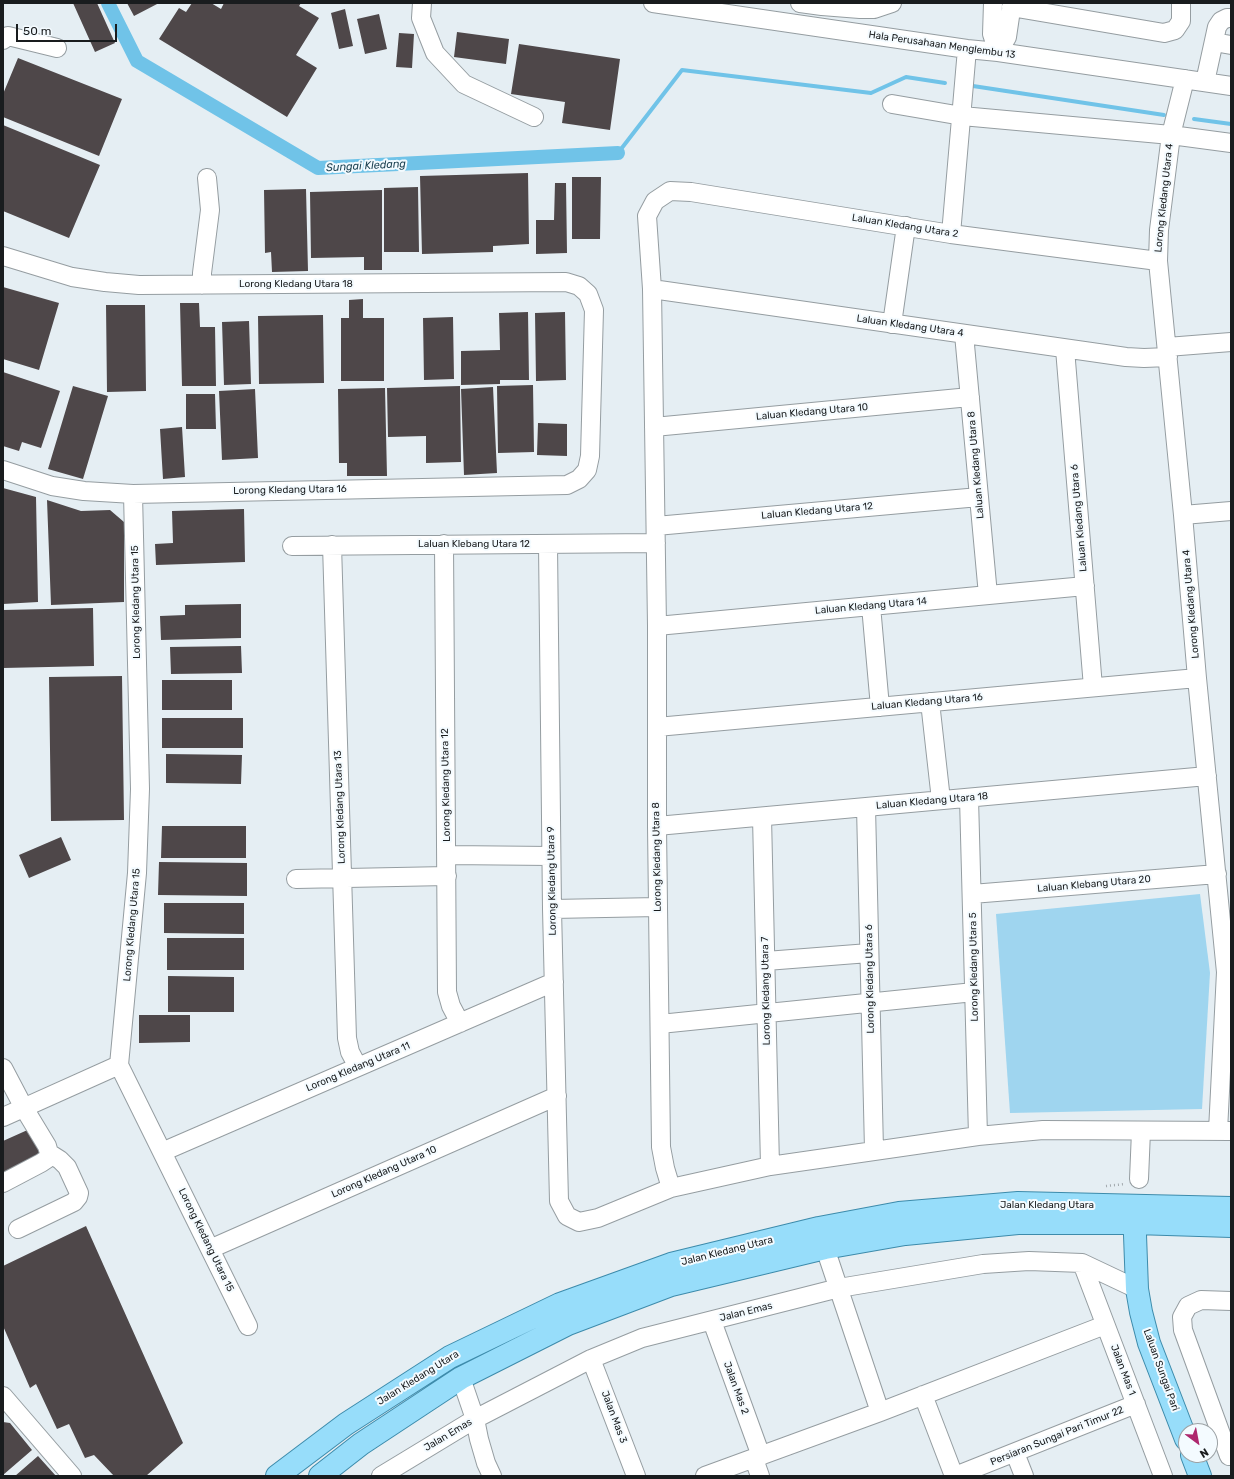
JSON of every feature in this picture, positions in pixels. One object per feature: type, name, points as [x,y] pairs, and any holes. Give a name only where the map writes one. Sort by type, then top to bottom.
[{"type":"main road","name":"Jalan Kledang Utara","points":[[276,1476],[346,1424],[450,1357],[560,1304],[671,1264],[819,1228],[899,1213],[1018,1203],[1134,1214],[1231,1226]]},
{"type":"main road","name":"Jalan Kledang Utara","points":[[320,1476],[361,1444],[461,1378],[568,1324],[671,1285],[825,1248],[905,1234],[1018,1223],[1231,1208]]},
{"type":"main road","name":"Laluan Sungai Pari","points":[[1134,1214],[1137,1289],[1149,1343],[1180,1423]]},
{"type":"main road","points":[[1195,1463],[1200,1476]]},
{"type":"street","points":[[422,3],[421,18],[435,54],[464,84],[534,117]]},
{"type":"street","name":"Hala Perusahaan Menglembu 13","points":[[653,3],[1231,86]]},
{"type":"street","points":[[800,3],[860,9],[874,9],[892,3]]},
{"type":"street","points":[[998,52],[1007,37],[1012,5],[1164,33],[1175,30],[1181,21],[1181,3]]},
{"type":"street","points":[[988,4],[992,34],[998,52]]},
{"type":"street","points":[[1205,82],[1222,44],[1217,27],[1221,21],[1231,18]]},
{"type":"street","points":[[3,40],[8,36],[57,48]]},
{"type":"street","points":[[951,234],[967,49]]},
{"type":"street","name":"Lorong Kledang Utara 4","points":[[1185,79],[1171,135],[1159,230],[1158,261],[1184,515],[1197,678],[1217,874],[1229,971],[1225,1131]]},
{"type":"street","points":[[892,104],[962,116],[1171,135],[1231,143]]},
{"type":"street","points":[[202,285],[202,273],[210,210],[207,178]]},
{"type":"street","name":"Laluan Kledang Utara 2","points":[[655,201],[670,191],[691,192],[951,234],[1158,261]]},
{"type":"street","name":"Lorong Kledang Utara 8","points":[[655,201],[647,216],[652,289],[656,534],[657,826],[661,1147],[671,1188]]},
{"type":"street","points":[[892,324],[906,226]]},
{"type":"street","name":"Lorong Kledang Utara 18","points":[[3,256],[72,277],[139,285],[566,282],[579,286],[588,294],[594,310],[590,456],[587,470],[579,479]]},
{"type":"street","name":"Laluan Kledang Utara 4","points":[[652,289],[1126,357],[1144,358],[1167,352],[1231,342]]},
{"type":"street","name":"Laluan Kledang Utara 8","points":[[964,334],[988,595]]},
{"type":"street","name":"Laluan Kledang Utara 6","points":[[1065,349],[1093,687]]},
{"type":"street","name":"Laluan Kledang Utara 10","points":[[654,427],[970,397]]},
{"type":"street","name":"Lorong Kledang Utara 16","points":[[3,470],[52,486],[84,491],[133,494],[567,485],[579,479]]},
{"type":"street","name":"Lorong Kledang Utara 15","points":[[133,494],[140,789],[137,873],[119,1065],[248,1326]]},
{"type":"street","name":"Laluan Kledang Utara 12","points":[[656,534],[979,497]]},
{"type":"street","points":[[1184,515],[1231,511]]},
{"type":"street","name":"Laluan Klebang Utara 12","points":[[292,546],[548,544],[656,534]]},
{"type":"street","name":"Lorong Kledang Utara 12","points":[[444,544],[447,992],[451,1006],[460,1023]]},
{"type":"street","name":"Lorong Kledang Utara 9","points":[[548,544],[551,856],[559,1201],[567,1216],[579,1222],[598,1218],[671,1188]]},
{"type":"street","name":"Lorong Kledang Utara 13","points":[[332,545],[347,1038],[350,1052],[358,1066]]},
{"type":"street","name":"Laluan Kledang Utara 14","points":[[657,626],[1085,586]]},
{"type":"street","points":[[871,606],[880,707]]},
{"type":"street","name":"Laluan Kledang Utara 16","points":[[657,727],[1197,678]]},
{"type":"street","points":[[930,702],[941,800]]},
{"type":"street","name":"Laluan Kledang Utara 18","points":[[657,826],[1207,776]]},
{"type":"street","name":"Lorong Kledang Utara 5","points":[[970,798],[978,1136]]},
{"type":"street","name":"Lorong Kledang Utara 6","points":[[866,807],[874,1150]]},
{"type":"street","name":"Lorong Kledang Utara 7","points":[[762,817],[770,1166]]},
{"type":"street","points":[[447,855],[551,856]]},
{"type":"street","name":"Laluan Klebang Utara 20","points":[[972,894],[1217,874]]},
{"type":"street","points":[[296,879],[447,876]]},
{"type":"street","points":[[552,909],[658,907]]},
{"type":"street","points":[[766,961],[869,952]]},
{"type":"street","name":"Lorong Kledang Utara 11","points":[[162,1152],[554,982]]},
{"type":"street","points":[[660,1024],[974,992]]},
{"type":"street","points":[[3,1117],[119,1065]]},
{"type":"street","points":[[3,1068],[49,1152],[47,1159],[3,1183]]},
{"type":"street","name":"Lorong Kledang Utara 10","points":[[210,1249],[557,1096]]},
{"type":"street","points":[[671,1188],[770,1166],[978,1136],[1043,1130],[1225,1131]]},
{"type":"street","points":[[1138,1180],[1141,1131]]},
{"type":"street","points":[[18,1229],[74,1202],[78,1197],[79,1193],[67,1168],[60,1160],[49,1152]]},
{"type":"street","points":[[825,1248],[880,1412]]},
{"type":"street","name":"Jalan Emas","points":[[381,1476],[475,1419],[591,1359],[642,1338],[839,1288],[983,1264],[1028,1262],[1082,1263],[1137,1289]]},
{"type":"street","name":"Jalan Mas 1","points":[[1082,1263],[1163,1476]]},
{"type":"street","points":[[1225,1451],[1183,1330],[1182,1317],[1188,1306],[1201,1300],[1231,1302]]},
{"type":"street","name":"Jalan Mas 2","points":[[712,1321],[757,1457],[760,1476]]},
{"type":"street","points":[[705,1476],[880,1412],[1105,1325]]},
{"type":"street","name":"Jalan Mas 3","points":[[591,1359],[636,1476]]},
{"type":"street","points":[[461,1378],[475,1419],[486,1463],[492,1476]]},
{"type":"street","points":[[923,1395],[954,1476]]},
{"type":"street","points":[[3,1396],[72,1476]]},
{"type":"street","name":"Persiaran Sungai Pari Timur 22","points":[[954,1476],[1016,1453],[1136,1404]]},
{"type":"street","points":[[1016,1453],[1024,1476]]},
{"type":"shaded area","points":[[1200,894],[1210,973],[1202,1109],[1010,1113],[996,914]]},
{"type":"building","points":[[73,3],[97,3],[115,43],[95,52]]},
{"type":"building","points":[[127,3],[159,3],[134,16]]},
{"type":"building","points":[[192,3],[211,3],[221,9],[224,3],[301,3],[299,6],[319,18],[296,55],[317,68],[287,117],[159,39],[179,8],[186,12]]},
{"type":"building","points":[[345,9],[353,46],[339,49],[331,13]]},
{"type":"building","points":[[379,14],[387,49],[365,54],[357,19]]},
{"type":"building","points":[[457,32],[509,39],[506,64],[454,57]]},
{"type":"building","points":[[399,33],[414,34],[412,68],[396,67]]},
{"type":"building","points":[[519,44],[620,59],[610,130],[562,123],[565,102],[511,94]]},
{"type":"building","points":[[18,58],[122,99],[99,156],[3,117],[3,94]]},
{"type":"building","points":[[3,125],[100,165],[69,238],[3,211]]},
{"type":"building","points":[[528,173],[529,244],[493,246],[493,252],[422,254],[420,176]]},
{"type":"building","points":[[572,177],[601,177],[600,239],[572,239]]},
{"type":"building","points":[[555,183],[566,183],[567,253],[536,254],[536,220],[554,220]]},
{"type":"building","points":[[418,187],[419,252],[384,252],[384,188]]},
{"type":"building","points":[[306,189],[308,271],[272,272],[271,252],[265,253],[264,190]]},
{"type":"building","points":[[382,190],[382,270],[364,270],[364,257],[311,258],[310,192]]},
{"type":"building","points":[[3,287],[59,303],[39,370],[3,359]]},
{"type":"building","points":[[363,299],[363,318],[384,318],[384,381],[341,381],[341,318],[349,318],[349,300]]},
{"type":"building","points":[[180,303],[199,303],[200,327],[215,327],[216,386],[182,386]]},
{"type":"building","points":[[106,305],[145,305],[146,391],[107,392]]},
{"type":"building","points":[[528,312],[529,380],[500,380],[500,384],[461,385],[461,351],[500,350],[499,313]]},
{"type":"building","points":[[565,312],[566,380],[536,381],[535,313]]},
{"type":"building","points":[[323,315],[324,383],[259,384],[258,316]]},
{"type":"building","points":[[453,317],[454,379],[424,380],[423,318]]},
{"type":"building","points":[[249,321],[251,384],[224,385],[222,322]]},
{"type":"building","points":[[3,372],[60,391],[41,448],[22,442],[19,451],[3,446]]},
{"type":"building","points":[[533,385],[534,452],[498,453],[497,386]]},
{"type":"building","points":[[73,386],[108,396],[83,479],[48,469]]},
{"type":"building","points":[[460,386],[461,462],[426,463],[426,436],[388,437],[387,388]]},
{"type":"building","points":[[493,387],[497,473],[464,475],[461,389]]},
{"type":"building","points":[[385,388],[387,476],[347,476],[347,463],[339,463],[338,389]]},
{"type":"building","points":[[255,389],[258,458],[222,460],[219,391]]},
{"type":"building","points":[[186,394],[215,394],[216,429],[186,429]]},
{"type":"building","points":[[538,423],[567,424],[567,456],[537,455]]},
{"type":"building","points":[[182,427],[185,477],[163,479],[160,429]]},
{"type":"building","points":[[3,488],[36,497],[38,602],[3,604]]},
{"type":"building","points":[[47,500],[81,511],[110,510],[124,522],[124,602],[51,605]]},
{"type":"building","points":[[244,509],[245,562],[156,565],[155,544],[173,543],[172,511]]},
{"type":"building","points":[[241,604],[241,638],[161,640],[160,616],[185,615],[185,605]]},
{"type":"building","points":[[93,608],[94,666],[3,668],[3,610]]},
{"type":"building","points":[[241,646],[242,673],[171,674],[170,647]]},
{"type":"building","points":[[122,676],[124,820],[51,821],[49,677]]},
{"type":"building","points":[[162,680],[232,680],[232,710],[162,710]]},
{"type":"building","points":[[162,718],[243,718],[243,748],[162,748]]},
{"type":"building","points":[[166,754],[242,755],[241,784],[166,783]]},
{"type":"building","points":[[162,826],[246,826],[246,858],[161,858]]},
{"type":"building","points":[[61,837],[71,860],[29,878],[19,855]]},
{"type":"building","points":[[159,862],[247,863],[247,896],[158,895]]},
{"type":"building","points":[[164,903],[244,903],[244,934],[164,933]]},
{"type":"building","points":[[167,938],[244,938],[244,970],[167,970]]},
{"type":"building","points":[[168,976],[234,977],[234,1012],[168,1012]]},
{"type":"building","points":[[139,1015],[190,1015],[190,1042],[139,1043]]},
{"type":"building","points":[[32,1128],[46,1158],[3,1178],[3,1141]]},
{"type":"building","points":[[86,1226],[183,1443],[146,1476],[114,1476],[94,1455],[85,1458],[69,1424],[57,1429],[36,1384],[30,1388],[3,1326],[3,1266]]},
{"type":"building","points":[[3,1422],[10,1423],[32,1450],[3,1475]]},
{"type":"building","points":[[38,1456],[56,1476],[15,1476]]},
{"type":"waterway","name":"Sungai Kledang","points":[[108,3],[137,61],[318,168],[618,153]]},
{"type":"waterway","points":[[618,153],[682,70],[871,93],[906,77],[945,83]]},
{"type":"waterway","points":[[973,86],[1164,115]]},
{"type":"waterway","points":[[1194,119],[1231,124]]}]
